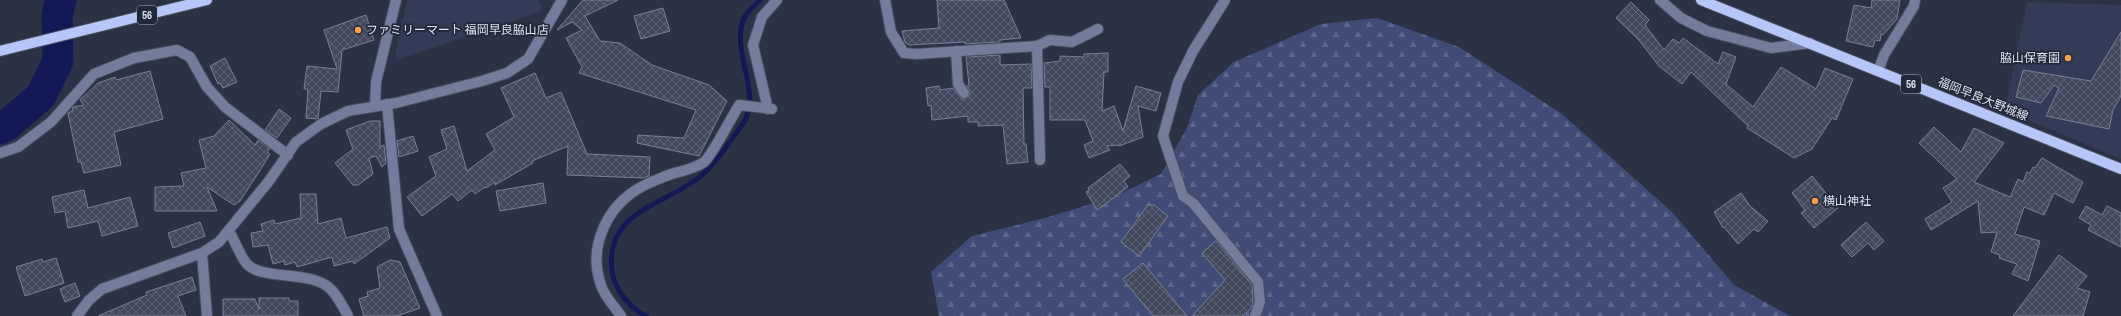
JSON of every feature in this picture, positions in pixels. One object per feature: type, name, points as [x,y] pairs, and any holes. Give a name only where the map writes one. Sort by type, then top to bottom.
[{"type":"main road","name":"56","points":[[0,51],[206,0]]},
{"type":"main road","name":"福岡早良大野城線","points":[[1701,0],[2121,169]]},
{"type":"street","points":[[375,106],[376,82],[396,0]]},
{"type":"street","points":[[77,316],[89,300],[102,289],[202,253],[219,242],[269,181],[296,142],[320,124],[348,111],[387,104],[482,81],[507,73],[528,59],[562,0]]},
{"type":"street","points":[[621,316],[601,286],[597,266],[597,245],[604,225],[618,205],[637,189],[664,176],[694,168],[706,161],[739,105],[767,109],[753,45],[762,17],[777,0]]},
{"type":"street","points":[[885,0],[891,32],[904,53],[916,54],[1037,46],[1050,40],[1072,42],[1098,29]]},
{"type":"street","points":[[1225,0],[1193,51],[1178,82],[1163,136],[1183,196],[1193,204],[1258,282],[1260,302],[1255,316]]},
{"type":"street","points":[[1660,0],[1681,18],[1708,31],[1771,48],[1810,43]]},
{"type":"street","points":[[1878,71],[1884,55],[1914,6],[1915,0]]},
{"type":"street","points":[[1037,46],[1040,160]]},
{"type":"street","points":[[0,154],[18,147],[51,122],[94,74],[110,66],[134,58],[177,50],[190,57],[207,87],[225,107],[288,155]]},
{"type":"street","points":[[956,51],[958,84],[964,93]]},
{"type":"street","points":[[387,104],[399,229],[436,316]]},
{"type":"street","points":[[229,231],[247,264],[259,271],[302,276],[327,286],[342,304],[348,316]]},
{"type":"street","points":[[202,253],[207,316]]},
{"type":"shaded area","points":[[407,0],[539,0],[542,9],[539,12],[396,60],[395,55]]},
{"type":"shaded area","name":"脇山保育園","points":[[2027,2],[2121,5],[2121,159],[2005,110]]},
{"type":"green space","points":[[1377,18],[1459,47],[1562,114],[1672,212],[1734,285],[1790,316],[939,316],[931,272],[972,236],[1045,218],[1111,198],[1161,174],[1187,128],[1198,95],[1234,62],[1321,24]]},
{"type":"building","points":[[583,0],[618,0],[585,16],[600,41],[620,43],[652,65],[709,85],[727,101],[699,156],[637,143],[638,135],[684,138],[696,110],[579,73],[582,67],[566,38],[582,30],[572,22],[557,30]]},
{"type":"building","points":[[937,0],[1004,0],[1021,38],[1000,40],[1000,42],[909,45],[905,42],[902,31],[939,28]]},
{"type":"building","points":[[1872,0],[1900,0],[1897,19],[1883,35],[1881,34],[1880,41],[1875,40],[1873,47],[1846,41],[1854,5],[1871,8]]},
{"type":"building","points":[[1631,2],[1649,20],[1645,25],[1664,50],[1673,39],[1679,43],[1683,38],[1718,64],[1723,52],[1736,57],[1726,84],[1753,107],[1781,67],[1816,89],[1825,68],[1853,79],[1836,120],[1832,118],[1812,149],[1794,158],[1747,128],[1748,126],[1691,72],[1682,84],[1659,66],[1638,39],[1616,18]]},
{"type":"building","points":[[663,8],[670,31],[641,39],[634,16]]},
{"type":"building","points":[[366,15],[374,40],[342,50],[338,92],[321,91],[318,119],[306,118],[308,89],[304,89],[307,66],[337,69],[324,30]]},
{"type":"building","points":[[2121,32],[2121,96],[2113,110],[2109,129],[2046,116],[2059,88],[2054,85],[2041,103],[2016,97],[2023,70],[2091,81]]},
{"type":"building","points":[[1108,53],[1108,72],[1104,72],[1102,111],[1114,106],[1123,131],[1136,86],[1161,93],[1156,111],[1138,106],[1143,137],[1119,146],[1107,146],[1110,150],[1089,158],[1084,145],[1093,141],[1085,120],[1050,120],[1050,87],[1045,87],[1044,63],[1060,61],[1060,56],[1084,57],[1084,54]]},
{"type":"building","points":[[1000,55],[1000,65],[1031,64],[1032,88],[1023,88],[1024,144],[1026,144],[1028,162],[1007,164],[1003,125],[978,126],[978,122],[968,122],[968,116],[932,120],[931,105],[928,106],[926,88],[939,86],[940,90],[953,88],[961,99],[965,99],[970,96],[967,86],[969,85],[966,57]]},
{"type":"building","points":[[225,58],[237,82],[223,88],[220,83],[218,84],[210,66]]},
{"type":"building","points":[[150,71],[163,119],[114,132],[121,165],[84,173],[81,162],[78,162],[68,113],[72,111],[73,107],[84,105],[80,100],[98,83],[115,77],[116,80]]},
{"type":"building","points":[[535,73],[546,98],[561,92],[587,154],[650,157],[649,176],[643,178],[567,175],[568,146],[532,161],[533,163],[495,185],[495,182],[475,194],[472,190],[458,201],[452,194],[422,216],[407,197],[436,176],[429,157],[447,149],[441,130],[454,126],[467,171],[495,150],[486,134],[514,117],[501,88]]},
{"type":"building","points":[[279,109],[291,118],[277,138],[265,130]]},
{"type":"building","points":[[229,120],[255,145],[258,140],[270,149],[267,152],[270,154],[240,201],[234,205],[207,187],[217,211],[155,211],[155,187],[184,186],[181,173],[206,168],[199,140],[214,136]]},
{"type":"building","points":[[370,121],[380,121],[380,147],[384,145],[386,163],[382,167],[376,156],[369,158],[373,174],[358,185],[353,185],[335,163],[353,149],[346,130]]},
{"type":"building","points":[[1934,127],[1961,152],[1974,128],[2004,143],[1974,182],[2010,197],[2018,179],[2023,182],[2027,172],[2030,173],[2033,167],[2035,168],[2042,158],[2083,182],[2073,203],[2054,193],[2044,215],[2024,207],[2015,234],[2040,241],[2028,281],[2012,274],[2017,264],[1999,258],[2000,255],[1991,252],[1997,232],[1981,233],[1978,201],[1931,230],[1925,219],[1952,202],[1943,188],[1957,179],[1919,143]]},
{"type":"building","points":[[413,136],[418,151],[399,157],[397,141]]},
{"type":"building","points":[[1120,164],[1130,176],[1124,181],[1128,187],[1097,210],[1086,192],[1089,190],[1088,188]]},
{"type":"building","points":[[1812,176],[1838,208],[1814,228],[1801,213],[1805,210],[1792,193]]},
{"type":"building","points":[[543,183],[546,203],[500,211],[496,191]]},
{"type":"building","points":[[84,190],[88,208],[130,197],[138,226],[102,236],[98,221],[68,228],[65,211],[55,213],[52,197]]},
{"type":"building","points":[[1741,193],[1750,206],[1768,221],[1758,232],[1754,229],[1738,244],[1724,227],[1723,228],[1714,212]]},
{"type":"building","points":[[300,194],[316,194],[318,224],[341,218],[346,238],[387,227],[390,238],[354,264],[353,261],[334,266],[332,257],[297,267],[295,262],[285,265],[284,261],[273,264],[268,245],[253,247],[251,233],[263,231],[261,224],[274,220],[275,224],[301,218]]},
{"type":"building","points":[[1148,205],[1154,205],[1168,216],[1139,256],[1121,242]]},
{"type":"building","points":[[2086,206],[2102,215],[2107,206],[2121,213],[2121,247],[2088,230],[2091,225],[2079,218]]},
{"type":"building","points":[[200,222],[205,236],[173,248],[168,233]]},
{"type":"building","points":[[1866,222],[1884,241],[1874,250],[1868,243],[1852,257],[1841,245]]},
{"type":"building","points":[[1216,241],[1252,285],[1253,301],[1251,308],[1243,316],[1192,316],[1225,280],[1202,253]]},
{"type":"building","points":[[2059,255],[2087,276],[2077,288],[2090,292],[2083,316],[2013,316]]},
{"type":"building","points":[[56,258],[64,283],[25,296],[16,267],[42,259],[43,262]]},
{"type":"building","points":[[390,260],[400,262],[420,308],[397,316],[364,316],[359,299],[368,296],[367,292],[380,288],[377,267]]},
{"type":"building","points":[[1143,263],[1187,316],[1153,316],[1123,279]]},
{"type":"building","points":[[192,277],[196,290],[178,296],[186,316],[98,316],[147,295],[146,292]]},
{"type":"building","points":[[75,283],[80,296],[65,302],[60,289]]},
{"type":"building","points":[[259,298],[289,298],[289,301],[298,301],[298,316],[223,316],[223,299],[255,299],[259,309]]},
{"type":"waterway","points":[[0,129],[6,126],[41,96],[58,61],[57,14],[61,0]]},
{"type":"waterway","points":[[646,316],[640,313],[624,298],[616,285],[612,272],[612,251],[618,234],[628,221],[641,211],[689,185],[703,174],[720,156],[744,122],[749,110],[750,98],[741,43],[741,30],[745,16],[760,0]]},
{"type":"place","name":"ファミリーマート 福岡早良脇山店","points":[[358,30]]},
{"type":"place","name":"脇山保育園","points":[[2068,58]]},
{"type":"place","name":"横山神社","points":[[1815,201]]}]
